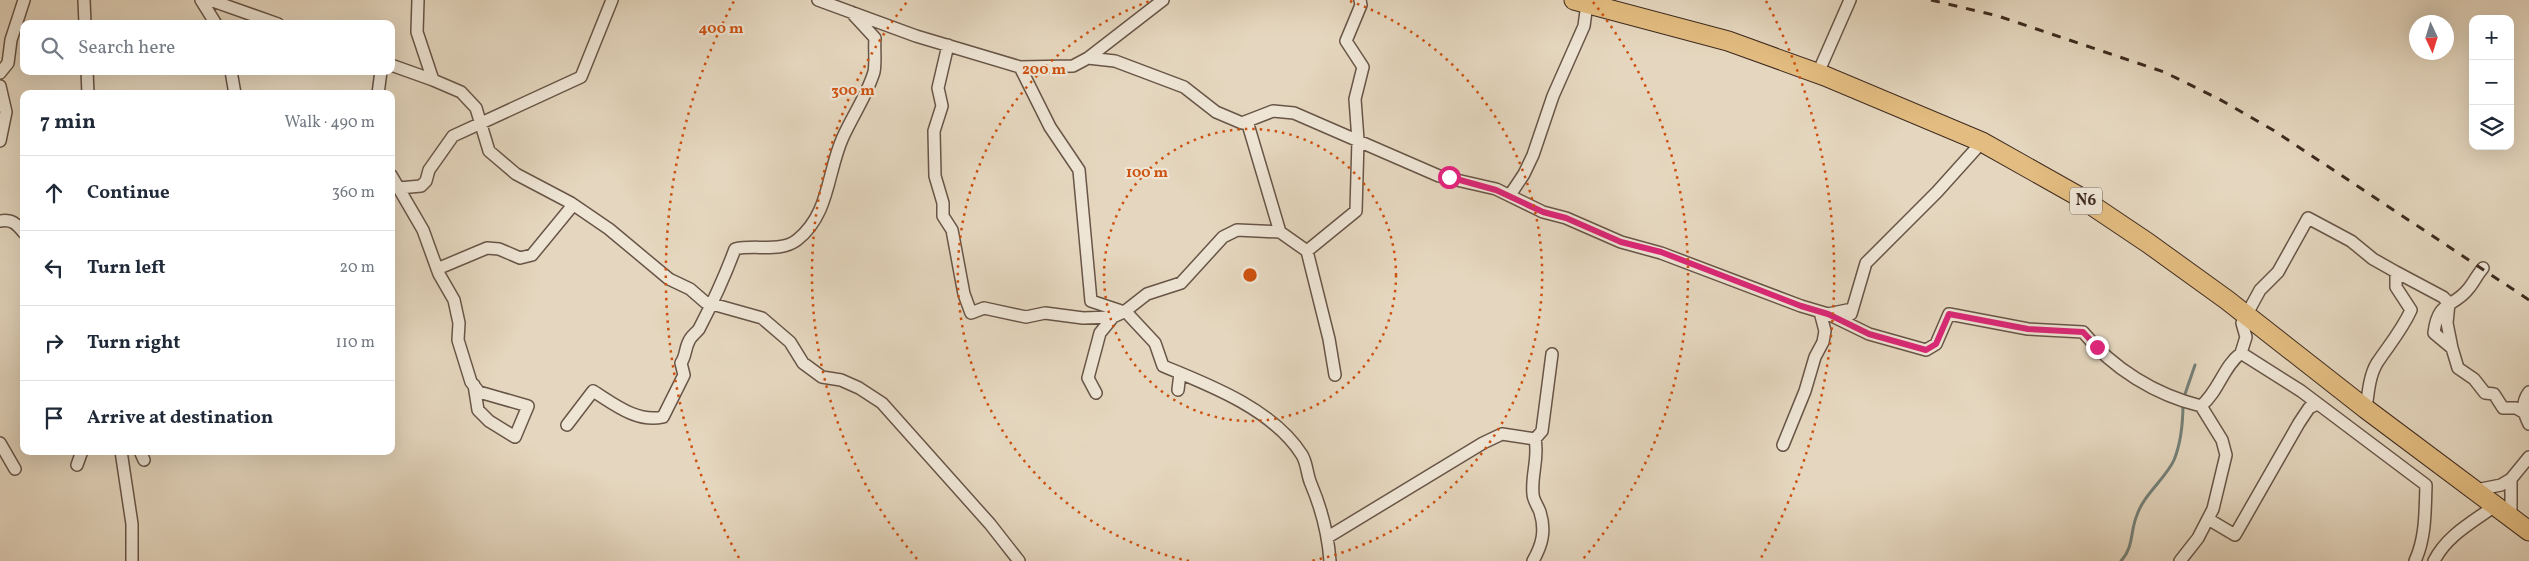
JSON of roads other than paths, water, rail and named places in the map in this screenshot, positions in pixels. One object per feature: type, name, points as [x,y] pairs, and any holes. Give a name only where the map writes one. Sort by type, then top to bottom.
[{"type":"highway","name":"N6","points":[[1580,2],[1728,41],[1818,73],[1982,142],[2078,196],[2148,243],[2247,315],[2366,409],[2529,531]]},
{"type":"street","points":[[0,73],[8,63],[11,40],[24,0]]},
{"type":"street","points":[[84,0],[85,20]]},
{"type":"street","points":[[201,0],[214,20]]},
{"type":"street","points":[[210,0],[231,2],[264,20]]},
{"type":"street","points":[[418,0],[417,32],[433,80]]},
{"type":"street","points":[[474,385],[480,392],[528,406],[515,437],[489,421],[478,410],[474,385],[458,340],[457,306],[438,269],[422,230],[396,188],[421,186],[426,181],[433,163],[453,136],[473,129],[479,123],[581,77],[612,0]]},
{"type":"street","points":[[818,0],[948,45],[1020,67],[1073,66],[1088,58],[1163,0]]},
{"type":"street","points":[[1307,251],[1356,211],[1358,140],[1355,98],[1363,67],[1346,41],[1361,5],[1360,0]]},
{"type":"street","points":[[1818,73],[1850,0]]},
{"type":"street","points":[[1510,195],[1533,156],[1553,96],[1584,26],[1580,2]]},
{"type":"street","points":[[567,425],[593,391],[628,412],[654,419],[663,418],[684,375],[681,363],[684,358],[685,348],[690,338],[698,330],[727,273],[734,249],[762,246],[781,248],[797,240],[817,216],[829,190],[842,138],[861,102],[874,70],[874,38],[851,12]]},
{"type":"street","points":[[948,45],[938,88],[942,106],[934,131],[935,176],[943,203],[943,216],[952,230],[964,294],[971,313],[984,308],[1026,317],[1045,313],[1083,318],[1113,317],[1124,312],[1148,294],[1181,283],[1222,237],[1237,230],[1280,232],[1307,251],[1329,339],[1335,375]]},
{"type":"street","points":[[1088,58],[1115,61],[1184,87],[1216,112],[1242,123],[1273,111],[1294,113],[1439,176],[1510,195],[1543,212],[1566,218],[1621,242],[1661,252],[1824,313],[1854,325],[1869,334],[1926,350],[1936,344],[1949,314],[2028,329],[2083,332],[2120,368],[2135,379],[2178,400],[2201,406],[2222,440],[2226,455],[2222,477],[2208,519],[2198,538],[2180,561]]},
{"type":"street","points":[[395,66],[461,92],[476,108],[489,151],[516,174],[573,205],[609,229],[669,279],[690,289],[705,302],[762,318],[790,342],[803,363],[822,377],[841,380],[859,388],[882,403],[972,503],[1019,561]]},
{"type":"street","points":[[1020,67],[1050,126],[1079,170],[1091,301],[1127,313],[1154,343],[1163,366],[1215,387],[1247,405],[1276,426],[1303,456],[1310,482],[1322,508],[1328,537],[1330,561]]},
{"type":"street","points":[[87,75],[88,90]]},
{"type":"street","points":[[231,75],[234,90]]},
{"type":"street","points":[[379,90],[381,75]]},
{"type":"street","points":[[0,86],[6,112],[0,141]]},
{"type":"street","points":[[1247,121],[1280,232]]},
{"type":"street","points":[[1854,325],[1852,308],[1866,263],[1982,142]]},
{"type":"street","points":[[438,269],[487,248],[499,250],[520,258],[532,255],[573,205]]},
{"type":"street","points":[[2201,406],[2211,398],[2231,361],[2241,353],[2246,337],[2242,324],[2260,290],[2278,272],[2308,218],[2351,241],[2373,259],[2444,297],[2449,303]]},
{"type":"street","points":[[0,221],[10,220],[20,228]]},
{"type":"street","points":[[2483,268],[2468,289],[2449,303],[2436,317],[2434,333],[2452,348],[2458,368],[2474,379],[2485,393],[2494,394],[2504,408],[2516,408],[2523,412],[2529,424]]},
{"type":"street","points":[[2366,409],[2369,386],[2376,365],[2400,334],[2411,310],[2396,286],[2396,272]]},
{"type":"street","points":[[1824,313],[1852,308]]},
{"type":"street","points":[[1783,445],[1805,391],[1815,357],[1823,342],[1825,331],[1824,313]]},
{"type":"street","points":[[1096,393],[1088,378],[1100,333],[1113,317]]},
{"type":"street","points":[[2241,353],[2318,404],[2426,485],[2425,524],[2420,551],[2416,561]]},
{"type":"street","points":[[1533,561],[1541,545],[1544,533],[1542,520],[1533,496],[1538,451],[1536,439],[1542,431],[1552,354]]},
{"type":"street","points":[[1178,390],[1180,373]]},
{"type":"street","points":[[2523,412],[2525,397],[2529,392]]},
{"type":"street","points":[[2208,519],[2235,535],[2299,422],[2309,408],[2318,404]]},
{"type":"street","points":[[1328,537],[1483,443],[1502,434],[1536,439]]},
{"type":"street","points":[[0,442],[15,469]]},
{"type":"street","points":[[77,465],[81,455]]},
{"type":"street","points":[[122,455],[132,524],[132,561]]},
{"type":"street","points":[[2476,490],[2500,485],[2512,479],[2529,457]]},
{"type":"street","points":[[2511,517],[2512,479]]},
{"type":"street","points":[[2434,561],[2440,547],[2456,533],[2496,505]]},
{"type":"waterway","points":[[2184,397],[2195,365]]},
{"type":"waterway","points":[[2121,561],[2130,545],[2140,507],[2174,460],[2181,432],[2183,403]]},
{"type":"railway","points":[[1931,0],[1998,16],[2164,72],[2219,99],[2273,130],[2529,300]]}]
